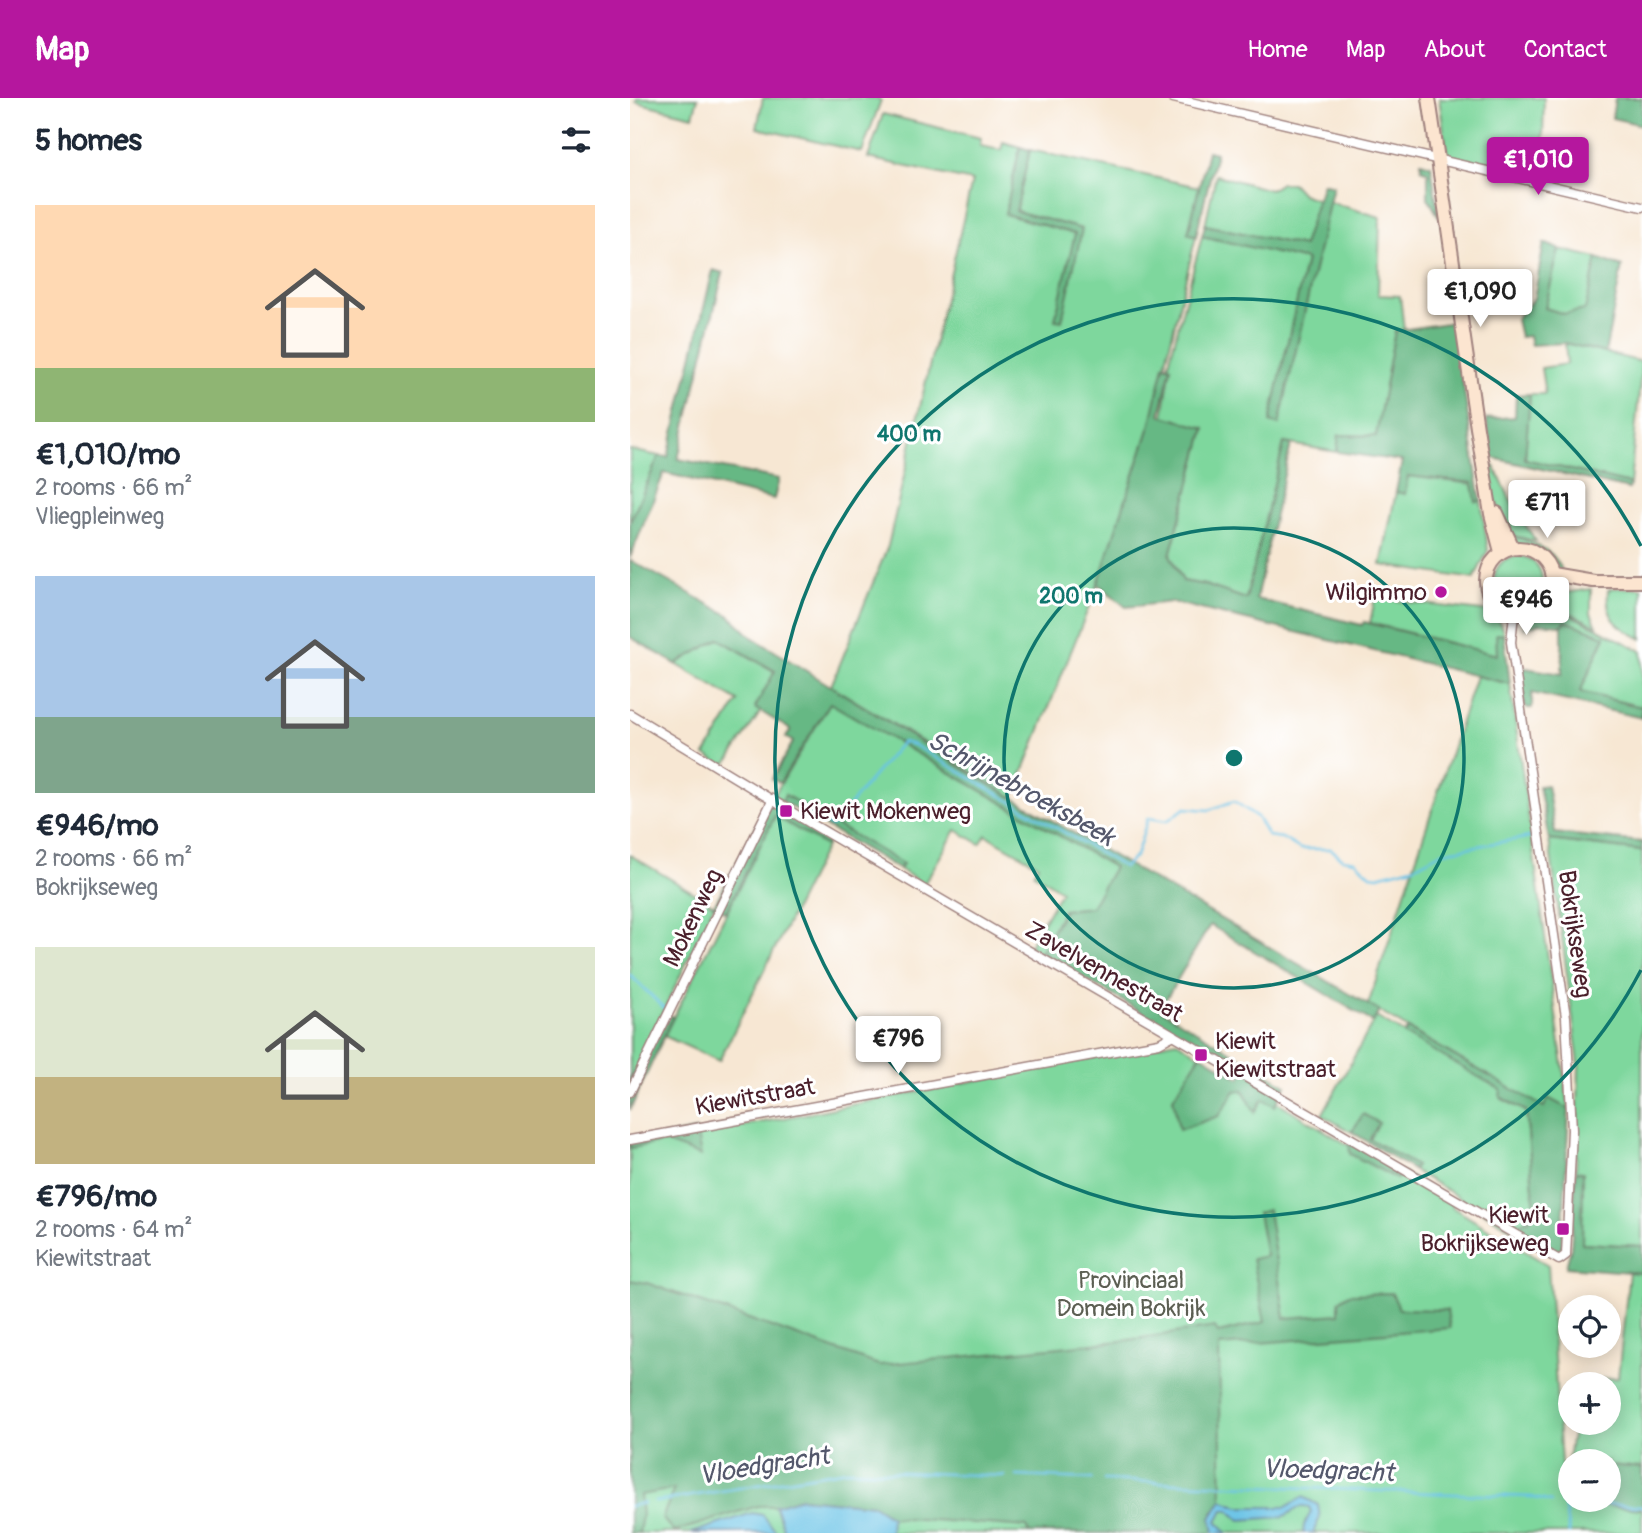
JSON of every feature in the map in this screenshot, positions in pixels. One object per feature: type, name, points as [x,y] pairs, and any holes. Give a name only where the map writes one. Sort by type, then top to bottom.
[{"type":"street","points":[[1174,98],[1642,206]]},
{"type":"street","points":[[1429,98],[1490,502],[1507,550]]},
{"type":"street","points":[[1507,550],[1534,551],[1548,565],[1552,574],[1551,589],[1538,608],[1514,614],[1492,600],[1486,583],[1489,565],[1507,550]]},
{"type":"street","points":[[1552,574],[1593,581],[1642,581]]},
{"type":"street","points":[[1551,589],[1593,581]]},
{"type":"street","name":"Bokrijkseweg","points":[[1514,614],[1511,642],[1566,1017],[1572,1130],[1566,1255],[1559,1259]]},
{"type":"street","name":"Zavelvennestraat","points":[[630,714],[1559,1259]]},
{"type":"street","name":"Mokenweg","points":[[630,1091],[773,799]]},
{"type":"street","name":"Kiewitstraat","points":[[630,1140],[1159,1043],[1174,1035]]},
{"type":"green space","points":[[637,98],[698,98],[693,116],[636,102]]},
{"type":"green space","points":[[763,98],[881,100],[862,152],[757,128]]},
{"type":"green space","points":[[1439,98],[1544,98],[1542,178],[1450,157],[1447,153]]},
{"type":"green space","points":[[1615,98],[1642,98],[1642,125],[1612,118]]},
{"type":"green space","points":[[883,114],[981,138],[980,146],[1001,150],[1003,142],[1020,147],[1005,214],[1075,234],[1056,320],[1081,229],[1016,211],[1030,150],[1199,187],[1188,233],[1196,236],[1151,423],[1098,584],[1013,797],[831,686],[888,546],[972,181],[868,158]]},
{"type":"green space","points":[[1020,147],[1030,150],[1016,211],[1082,229],[1062,321],[1055,320],[1075,234],[1005,214]]},
{"type":"green space","points":[[1208,151],[1216,153],[1196,236],[1188,233]]},
{"type":"green space","points":[[1421,162],[1431,165],[1439,217],[1428,198],[1428,172],[1421,169]]},
{"type":"green space","points":[[1216,175],[1270,190],[1281,183],[1292,183],[1302,194],[1318,200],[1303,246],[1205,225]]},
{"type":"green space","points":[[1323,183],[1333,186],[1279,425],[1270,422],[1306,260],[1202,236],[1205,225],[1303,246]]},
{"type":"green space","points":[[1329,202],[1380,217],[1378,295],[1400,296],[1404,330],[1395,331],[1376,436],[1339,435],[1337,452],[1284,443],[1246,599],[1205,585],[1183,581],[1170,555],[1205,429],[1163,416],[1171,367],[1168,366],[1202,236],[1306,260],[1270,422],[1279,424]]},
{"type":"green space","points":[[1544,243],[1559,249],[1545,308],[1564,314],[1585,310],[1597,258],[1622,267],[1605,353],[1565,343],[1531,345],[1529,336],[1520,337],[1516,319],[1534,298]]},
{"type":"green space","points":[[1559,249],[1597,258],[1585,311],[1564,314],[1545,308]]},
{"type":"green space","points":[[713,270],[723,273],[678,459],[779,479],[774,499],[664,473],[630,558],[630,522],[659,456],[668,457]]},
{"type":"green space","points":[[1454,322],[1481,501],[1476,502],[1473,483],[1408,476],[1405,494],[1396,492],[1402,461],[1337,452],[1339,435],[1376,436],[1395,331]]},
{"type":"green space","points":[[1565,343],[1642,362],[1630,484],[1525,459],[1530,394],[1545,394],[1541,368],[1567,364]]},
{"type":"green space","points":[[1164,365],[1171,367],[1160,415],[1205,428],[1170,555],[1183,581],[1205,585],[1246,599],[1284,443],[1291,444],[1256,599],[1497,655],[1496,634],[1504,634],[1510,684],[1172,602],[1126,607],[1098,584],[1151,423]]},
{"type":"green space","points":[[1530,394],[1525,459],[1630,484],[1629,489],[1493,458],[1486,419],[1515,417],[1516,395]]},
{"type":"green space","points":[[630,450],[659,456],[630,522]]},
{"type":"green space","points":[[1494,466],[1516,511],[1536,541],[1510,535],[1494,497],[1488,467]]},
{"type":"green space","points":[[1407,476],[1473,484],[1476,501],[1481,501],[1488,550],[1474,579],[1381,565],[1396,492],[1405,493]]},
{"type":"green space","points":[[1514,537],[1537,545],[1551,554],[1560,566],[1562,574],[1553,569],[1540,551],[1516,543]]},
{"type":"green space","points":[[1518,556],[1535,563],[1542,580],[1535,597],[1518,604],[1501,597],[1494,580],[1501,563]]},
{"type":"green space","points":[[630,560],[730,616],[752,637],[962,768],[1379,1011],[1373,1022],[1210,925],[1160,1009],[1286,1085],[1275,1106],[1263,1099],[1255,1112],[1243,1090],[1235,1091],[1219,1116],[1179,1130],[1173,1098],[1201,1054],[1240,1078],[1244,1071],[1040,953],[1064,910],[1091,907],[1114,867],[830,703],[780,783],[772,779],[793,742],[786,737],[791,730],[755,708],[775,671],[719,639],[676,664],[630,637]]},
{"type":"green space","points":[[1642,588],[1642,639],[1620,626],[1611,615],[1608,590]]},
{"type":"green space","points":[[1591,589],[1591,613],[1597,626],[1568,612],[1547,609],[1559,594]]},
{"type":"green space","points":[[1375,598],[1490,612],[1499,621],[1504,634],[1497,634],[1497,655],[1370,623]]},
{"type":"green space","points":[[1546,612],[1569,614],[1642,651],[1642,707],[1580,692],[1605,637],[1566,622],[1562,625],[1540,623],[1526,628],[1524,626]]},
{"type":"green space","points":[[1566,621],[1605,636],[1580,692],[1642,707],[1642,718],[1532,693],[1532,708],[1525,708],[1519,667],[1562,674],[1562,625]]},
{"type":"green space","points":[[719,639],[775,672],[755,707],[761,711],[725,766],[705,755],[738,701],[676,664]]},
{"type":"green space","points":[[1476,676],[1510,684],[1569,1109],[1544,1108],[1368,1005]]},
{"type":"green space","points":[[830,703],[1115,868],[1091,907],[1063,910],[1040,953],[1029,946],[1061,891],[1034,873],[1038,865],[986,835],[980,844],[956,830],[924,884],[899,869],[902,865],[785,795],[782,801],[774,795]]},
{"type":"green space","points":[[1547,785],[1555,833],[1642,842],[1642,851],[1549,840],[1539,786]]},
{"type":"green space","points":[[785,795],[903,864],[899,869],[782,801]]},
{"type":"green space","points":[[769,802],[830,838],[826,846],[775,816],[726,912],[714,905]]},
{"type":"green space","points":[[775,816],[826,846],[719,1061],[664,1036]]},
{"type":"green space","points":[[1549,840],[1642,851],[1642,1246],[1582,1243],[1583,1173],[1576,1171],[1579,1065]]},
{"type":"green space","points":[[630,855],[714,905],[630,1081]]},
{"type":"green space","points":[[663,1012],[673,1017],[630,1110],[630,1081]]},
{"type":"green space","points":[[1376,1017],[1502,1090],[1500,1098],[1526,1111],[1535,1211],[1515,1231],[1413,1170],[1416,1166],[1370,1139],[1378,1123],[1363,1114],[1352,1132],[1322,1115]]},
{"type":"green space","points":[[1407,1029],[1544,1107],[1548,1098],[1569,1109],[1560,1250],[1549,1250],[1515,1231],[1514,1225],[1529,1220],[1535,1211],[1526,1111],[1500,1097],[1501,1090],[1404,1034]]},
{"type":"green space","name":"Provinciaal Domein Bokrijk","points":[[1177,1041],[1398,1175],[1400,1171],[1454,1202],[1452,1207],[1548,1265],[1560,1449],[1558,1512],[1621,1512],[1621,1495],[1642,1486],[1642,1533],[630,1533],[630,1148]]},
{"type":"green space","points":[[1363,1114],[1379,1123],[1370,1139],[1416,1166],[1413,1170],[1352,1132]]},
{"type":"green space","points":[[696,1130],[701,1156],[664,1142],[630,1148],[630,1143]]},
{"type":"green space","points":[[1349,1141],[1400,1171],[1397,1179],[1350,1154]]},
{"type":"green space","points":[[1576,1171],[1583,1172],[1582,1243],[1642,1246],[1642,1273],[1566,1267],[1571,1248]]},
{"type":"green space","points":[[1268,1210],[1285,1318],[1339,1314],[1339,1301],[1349,1294],[1392,1293],[1399,1309],[1447,1310],[1450,1328],[1219,1346],[1222,1500],[1213,1513],[1214,1533],[1029,1533],[1027,1527],[891,1517],[873,1505],[801,1498],[775,1506],[758,1506],[674,1532],[662,1518],[674,1489],[640,1495],[642,1516],[639,1533],[630,1533],[630,1280],[647,1283],[879,1365],[1121,1341],[1215,1327],[1218,1333],[1265,1322],[1252,1259],[1266,1256],[1258,1213]]},
{"type":"green space","points":[[1629,1272],[1642,1273],[1642,1468],[1621,1466],[1621,1449],[1570,1449],[1572,1435],[1621,1435],[1621,1372],[1619,1372]]},
{"type":"green space","points":[[1621,1466],[1642,1468],[1642,1509],[1621,1507]]},
{"type":"water","points":[[1303,1497],[1318,1505],[1320,1517],[1313,1533],[1303,1533],[1311,1512],[1309,1507],[1302,1506],[1283,1517],[1240,1520],[1229,1510],[1223,1510],[1217,1521],[1227,1533],[1214,1533],[1211,1518],[1222,1500],[1239,1507],[1286,1507]]},
{"type":"water","points":[[801,1498],[873,1505],[891,1517],[890,1533],[785,1533],[775,1506]]},
{"type":"water","points":[[752,1513],[763,1515],[777,1533],[691,1533]]},
{"type":"waterway","name":"Schrijnebroeksbeek","points":[[803,810],[832,826],[902,742],[914,745],[1124,867],[1136,856],[1148,818],[1167,821],[1185,808],[1209,810],[1234,801],[1257,817],[1268,836],[1282,838],[1300,849],[1331,849],[1343,859],[1355,861],[1371,875],[1378,876],[1416,866],[1442,852],[1531,837]]},
{"type":"waterway","name":"Schrijnebroeksbeek","points":[[630,975],[666,1010]]},
{"type":"waterway","name":"Vloedgracht","points":[[655,1502],[847,1470],[1005,1476]]},
{"type":"waterway","name":"Vloedgracht","points":[[1017,1476],[1092,1479]]},
{"type":"waterway","name":"Vloedgracht","points":[[1104,1480],[1531,1497],[1551,1502]]},
{"type":"waterway","name":"Vloedgracht","points":[[630,1506],[644,1503]]},
{"type":"waterway","name":"Vloedgracht","points":[[1621,1505],[1642,1506]]},
{"type":"waterway","points":[[1566,1512],[1569,1533]]},
{"type":"place","name":"Wilgimmo","points":[[1441,592]]},
{"type":"place","name":"Kiewit Mokenweg","points":[[786,811]]},
{"type":"place","name":"Kiewit Kiewitstraat","points":[[1201,1055]]},
{"type":"place","name":"Kiewit Bokrijkseweg","points":[[1563,1229]]}]
